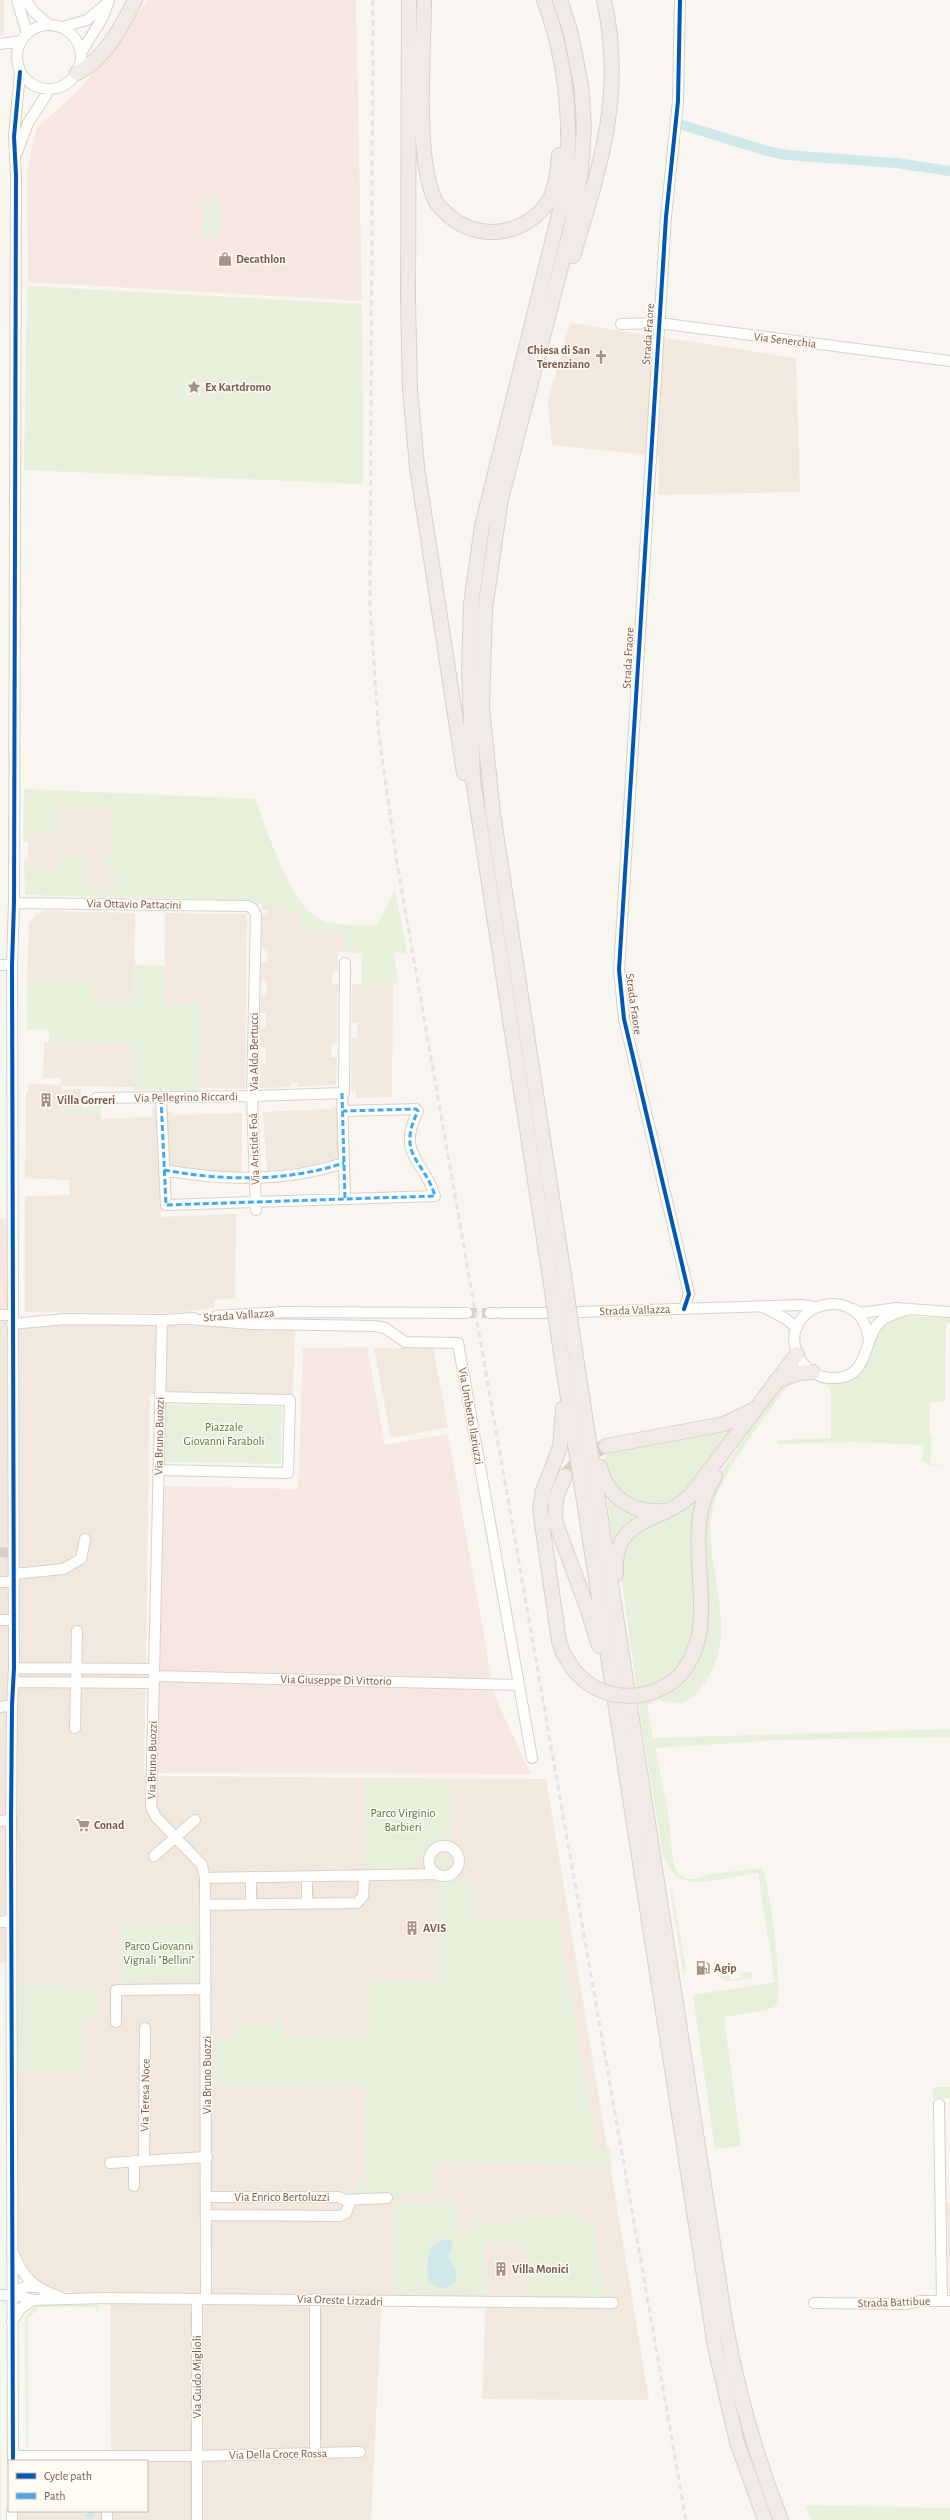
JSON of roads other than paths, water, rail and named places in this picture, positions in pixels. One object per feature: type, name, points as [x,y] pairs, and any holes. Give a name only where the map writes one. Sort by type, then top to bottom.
[{"type":"highway","points":[[77,73],[89,66],[106,47],[135,0]]},
{"type":"highway","points":[[409,0],[408,336],[413,428],[473,832],[489,888]]},
{"type":"highway","points":[[424,0],[425,159],[430,185],[436,203],[453,220],[481,232],[496,233],[525,224],[535,218],[550,201],[558,168],[561,138],[561,106],[554,29]]},
{"type":"highway","points":[[544,0],[554,29],[563,69],[568,105],[570,136],[566,186],[482,526],[471,604],[469,669],[471,760],[489,888],[715,2347],[736,2436],[765,2520]]},
{"type":"highway","points":[[560,0],[571,34],[581,85],[584,116],[582,160],[571,228],[539,346],[529,392],[501,499],[492,551],[485,609],[482,707],[492,808],[729,2346],[751,2437],[781,2520]]},
{"type":"highway","points":[[529,392],[565,283],[607,135],[613,74],[612,45],[604,0]]},
{"type":"highway","points":[[559,1340],[562,1436],[557,1458],[543,1491],[540,1516],[559,1641],[563,1653],[573,1669],[582,1679],[598,1689],[628,1696],[654,1692],[677,1678],[693,1656],[700,1636],[697,1533],[702,1503],[711,1483],[743,1435],[755,1410]]},
{"type":"highway","points":[[632,1718],[629,1664],[616,1582],[616,1561],[620,1546],[630,1530],[664,1510],[681,1503],[694,1491],[797,1354]]},
{"type":"highway","points":[[578,1371],[587,1390],[598,1462],[606,1486],[616,1497],[629,1505],[641,1509],[664,1510]]},
{"type":"highway","points":[[776,1381],[799,1373],[813,1372]]},
{"type":"highway","points":[[606,1446],[729,1422],[746,1415],[763,1398]]},
{"type":"highway","points":[[565,1476],[556,1497],[555,1521],[587,1607],[602,1657],[610,1673]]},
{"type":"street","points":[[13,2459],[11,1820],[12,1705],[14,1682],[14,1578],[11,1553],[16,154],[14,137],[20,72],[17,54],[24,37],[17,0]]},
{"type":"street","points":[[26,0],[33,11],[49,25]]},
{"type":"street","name":"Strada Fraore","points":[[680,0],[678,101],[666,217],[619,970],[624,1019],[689,1294],[684,1309]]},
{"type":"street","points":[[0,45],[24,37],[33,29],[49,25],[62,27],[91,18],[108,1]]},
{"type":"street","points":[[20,72],[29,83],[50,89],[68,83],[77,73],[81,52],[103,16],[108,1]]},
{"type":"street","points":[[62,27],[77,42],[81,52]]},
{"type":"street","points":[[0,45],[17,54]]},
{"type":"street","points":[[16,154],[28,123],[50,89]]},
{"type":"street","name":"Via Senerchia","points":[[620,324],[659,323],[950,361]]},
{"type":"street","name":"Via Ottavio Pattacini","points":[[14,904],[248,906],[253,909]]},
{"type":"street","name":"Via Aldo Bertucci","points":[[253,909],[256,915],[252,1096],[342,1093]]},
{"type":"street","points":[[345,963],[344,1093],[342,1093],[345,1199]]},
{"type":"street","points":[[0,965],[12,965]]},
{"type":"street","name":"Via Pellegrino Riccardi","points":[[96,1098],[252,1096]]},
{"type":"street","name":"Via Aristide Foà","points":[[252,1096],[256,1206]]},
{"type":"street","points":[[161,1098],[166,1205],[256,1206],[345,1199],[435,1196],[428,1178],[412,1153],[411,1128],[417,1110],[343,1111]]},
{"type":"street","points":[[164,1170],[206,1177],[255,1178],[296,1174],[344,1163]]},
{"type":"street","name":"Strada Vallazza","points":[[580,1312],[802,1305],[815,1307],[833,1303],[861,1313],[896,1308],[950,1312]]},
{"type":"street","name":"Strada Vallazza","points":[[763,1307],[786,1319],[797,1328]]},
{"type":"street","points":[[813,1372],[804,1364],[797,1354],[795,1337],[797,1328],[807,1313],[815,1307]]},
{"type":"street","points":[[850,1308],[864,1322],[869,1342]]},
{"type":"street","name":"Strada Vallazza","points":[[813,1372],[829,1378],[850,1373],[865,1358],[869,1342],[879,1323],[892,1314],[908,1310]]},
{"type":"street","name":"Strada Vallazza","points":[[0,1315],[12,1319],[162,1320],[278,1312],[467,1313]]},
{"type":"street","points":[[495,1313],[545,1313]]},
{"type":"street","name":"Via Umberto Ilariuzzi","points":[[189,1319],[255,1324],[375,1326],[385,1328],[405,1342],[458,1343],[532,1758]]},
{"type":"street","name":"Via Bruno Buozzi","points":[[162,1320],[151,1807],[154,1814],[202,1865],[205,1878],[207,2158],[206,2215],[201,2299]]},
{"type":"street","points":[[158,1470],[288,1473],[290,1400],[160,1397]]},
{"type":"street","points":[[0,1582],[69,1567],[81,1559],[85,1539]]},
{"type":"street","points":[[0,1620],[14,1620]]},
{"type":"street","points":[[75,1728],[77,1631]]},
{"type":"street","points":[[14,1668],[76,1668],[154,1676]]},
{"type":"street","points":[[14,1682],[76,1682],[154,1676]]},
{"type":"street","name":"Via Giuseppe Di Vittorio","points":[[154,1676],[518,1685]]},
{"type":"street","points":[[0,1707],[12,1705]]},
{"type":"street","points":[[0,1821],[11,1820]]},
{"type":"street","points":[[154,1856],[195,1820]]},
{"type":"street","points":[[205,1878],[307,1878],[364,1877],[415,1875],[436,1874],[446,1876],[455,1871],[459,1862],[456,1852],[447,1847],[438,1848],[431,1854],[429,1863],[415,1875]]},
{"type":"street","points":[[429,1863],[436,1874]]},
{"type":"street","points":[[251,1877],[251,1904]]},
{"type":"street","points":[[205,1905],[357,1903],[363,1896],[364,1877]]},
{"type":"street","points":[[307,1878],[307,1903]]},
{"type":"street","points":[[0,1922],[12,1920]]},
{"type":"street","points":[[116,2022],[116,1990],[206,1989]]},
{"type":"street","name":"Via Teresa Noce","points":[[134,2186],[139,2161],[146,2028]]},
{"type":"street","points":[[939,2104],[946,2301]]},
{"type":"street","points":[[110,2162],[207,2158]]},
{"type":"street","name":"Via Enrico Bertoluzzi","points":[[206,2197],[338,2196],[346,2200],[348,2209],[340,2216],[206,2215]]},
{"type":"street","points":[[346,2200],[387,2198]]},
{"type":"street","points":[[12,2249],[17,2263],[36,2287]]},
{"type":"street","points":[[0,2295],[12,2294],[27,2287],[36,2287]]},
{"type":"street","name":"Via Oreste Lizzadri","points":[[36,2287],[66,2298]]},
{"type":"street","name":"Via Oreste Lizzadri","points":[[12,2294],[33,2300],[66,2298],[315,2299],[356,2302],[613,2303]]},
{"type":"street","name":"Via Guido Miglioli","points":[[197,2520],[201,2299]]},
{"type":"street","points":[[315,2299],[315,2453]]},
{"type":"street","points":[[12,2322],[22,2307],[33,2300]]},
{"type":"street","name":"Strada Battibue","points":[[814,2303],[909,2304],[922,2301],[946,2301]]},
{"type":"street","name":"Via Della Croce Rossa","points":[[13,2459],[107,2459],[360,2452]]},
{"type":"water","points":[[446,2239],[452,2241],[453,2246],[448,2256],[455,2268],[457,2281],[449,2287],[441,2288],[433,2285],[427,2272],[432,2245]]},
{"type":"water","points":[[87,2512],[94,2513],[94,2517],[90,2520],[85,2515]]},
{"type":"waterway","points":[[679,124],[767,151],[787,155],[896,163],[950,171]]},
{"type":"tunnel","points":[[467,1313],[490,1313]]},
{"type":"tunnel","points":[[565,1476],[581,1458],[606,1446]]},
{"type":"tunnel","points":[[0,1552],[9,1553]]},
{"type":"railway","points":[[373,0],[370,605],[379,736],[397,863],[686,2520]]},
{"type":"place","name":"Decathlon","points":[[225,259]]},
{"type":"place","name":"Chiesa di San Terenziano","points":[[601,357]]},
{"type":"place","name":"Ex Kartdromo","points":[[194,387]]},
{"type":"place","name":"Villa Gorreri","points":[[46,1100]]},
{"type":"place","name":"Conad","points":[[83,1825]]},
{"type":"place","name":"AVIS","points":[[412,1928]]},
{"type":"place","name":"Agip","points":[[703,1968]]},
{"type":"place","name":"Villa Monici","points":[[501,2269]]},
{"type":"park label","name":"Piazzale Giovanni Faraboli","points":[[224,1434]]},
{"type":"park label","name":"Parco Virginio Barbieri","points":[[403,1820]]},
{"type":"park label","name":"Parco Giovanni Vignali \"Bellini\"","points":[[159,1953]]}]
